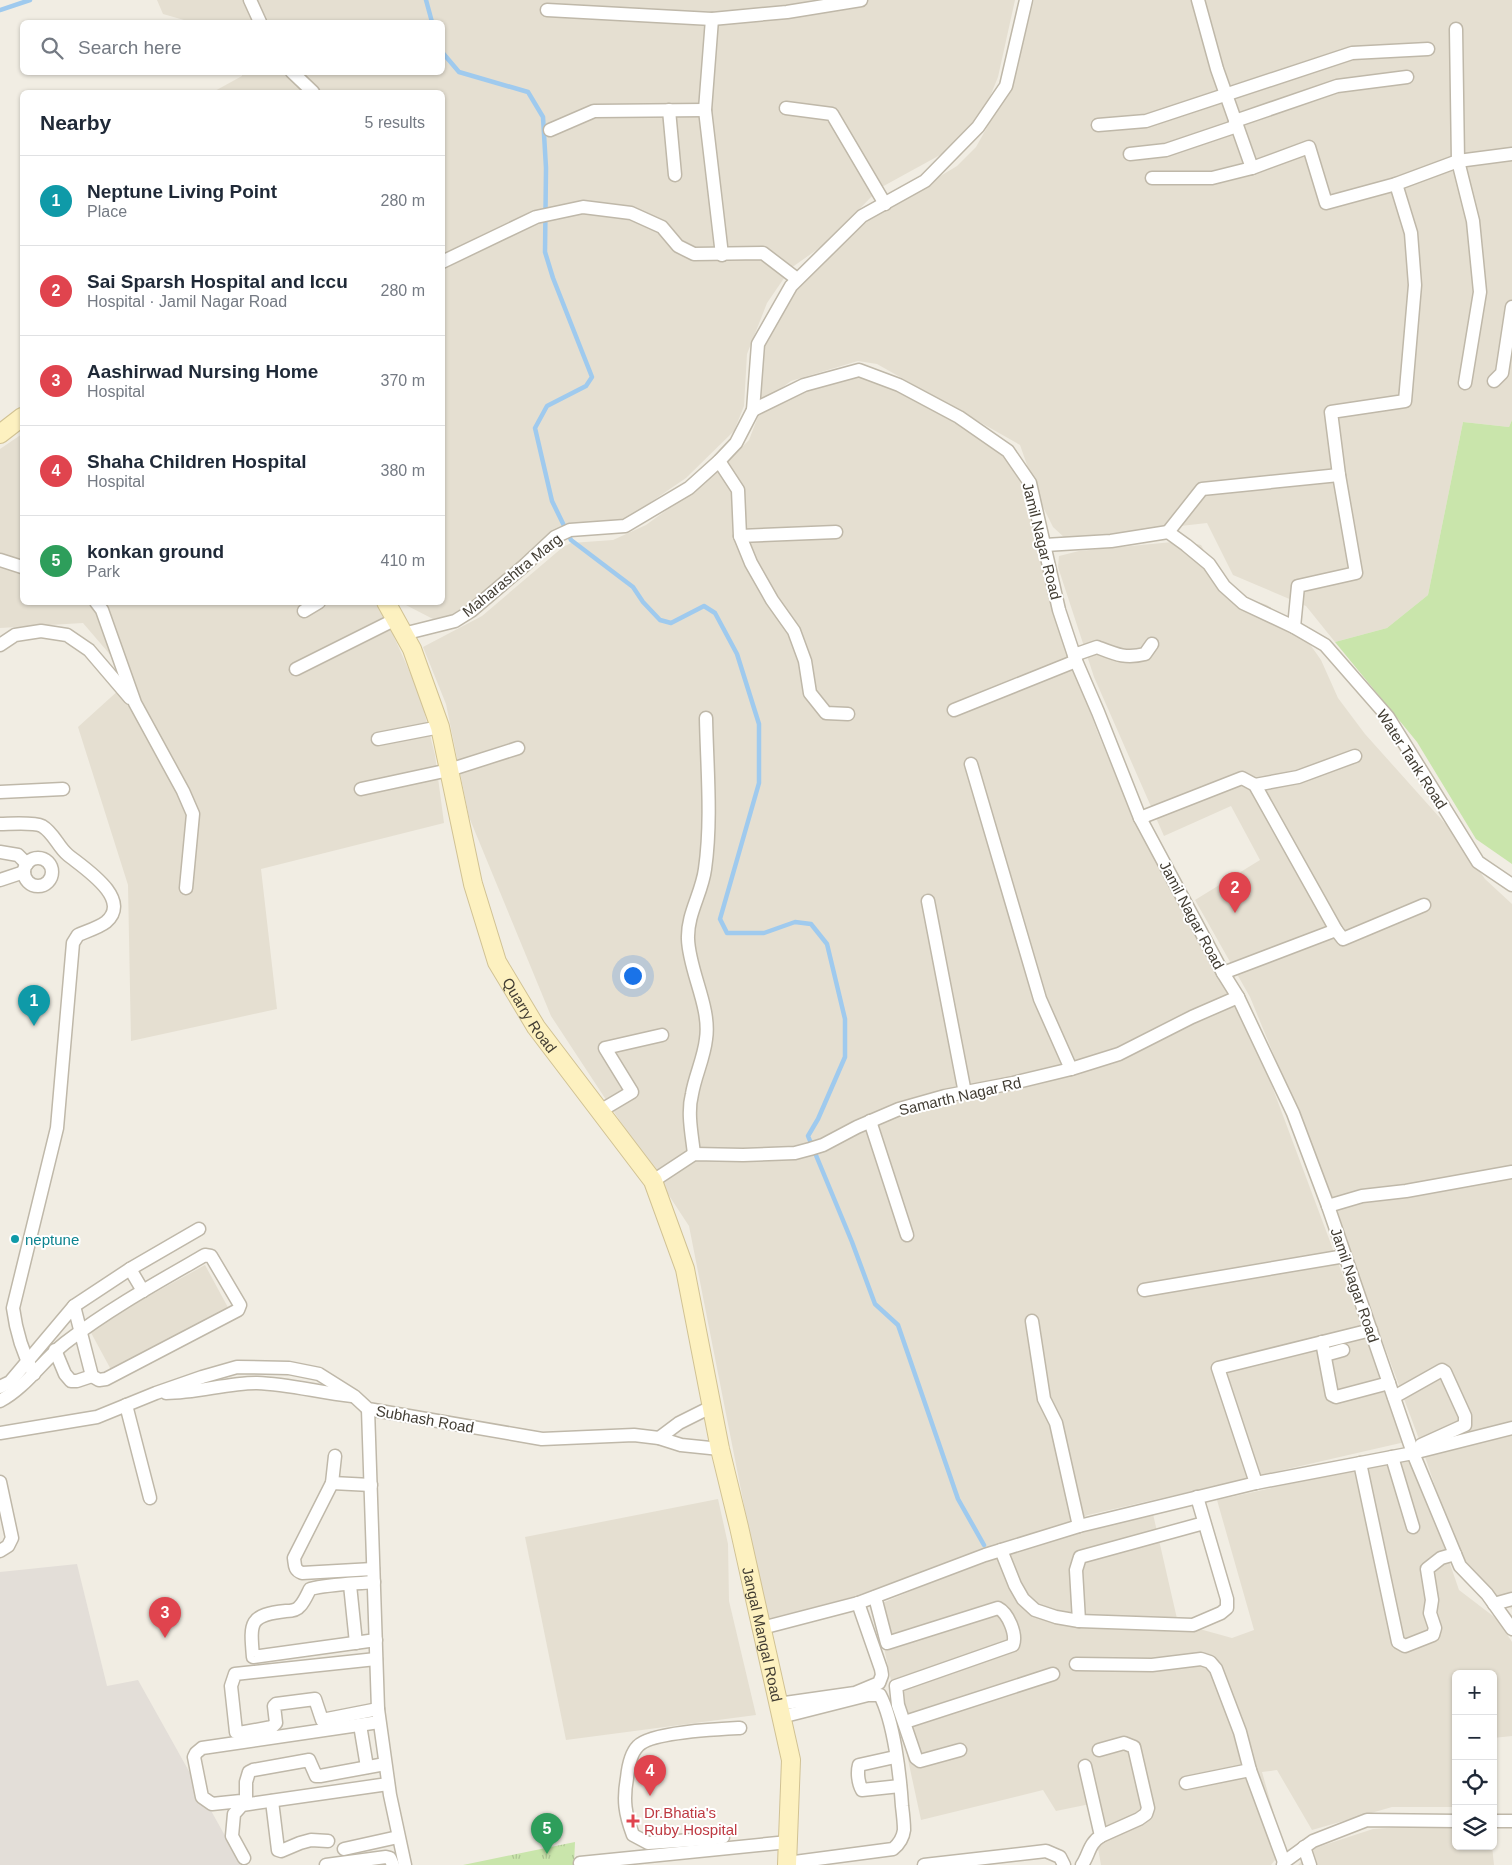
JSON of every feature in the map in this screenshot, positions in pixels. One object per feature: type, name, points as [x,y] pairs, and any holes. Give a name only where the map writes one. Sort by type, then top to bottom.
[{"type":"main road","points":[[0,434],[20,419]]},
{"type":"main road","name":"Quarry Road","points":[[388,605],[412,648],[440,727],[473,884],[497,962],[536,1027],[653,1181],[686,1269],[711,1407]]},
{"type":"main road","name":"Jangal Mangal Road","points":[[711,1407],[791,1760],[786,1864]]},
{"type":"street","points":[[250,0],[259,20]]},
{"type":"street","points":[[547,10],[712,19],[787,12],[861,0]]},
{"type":"street","points":[[753,410],[758,344],[791,286],[862,216],[925,181],[978,127],[1006,86],[1026,0]]},
{"type":"street","points":[[1198,0],[1217,69],[1252,168]]},
{"type":"street","points":[[712,19],[705,110],[722,255]]},
{"type":"street","points":[[1456,29],[1458,161],[1473,221],[1480,292],[1465,383]]},
{"type":"street","points":[[1098,125],[1146,121],[1352,53],[1428,49]]},
{"type":"street","points":[[295,75],[311,90]]},
{"type":"street","points":[[1130,154],[1166,150],[1337,86],[1406,77]]},
{"type":"street","points":[[786,108],[832,114],[884,204]]},
{"type":"street","points":[[669,110],[675,175]]},
{"type":"street","points":[[550,130],[594,111],[705,110]]},
{"type":"street","points":[[1152,178],[1212,178],[1252,168],[1309,147],[1326,203],[1396,184],[1458,161],[1512,154]]},
{"type":"street","points":[[1294,627],[1298,586],[1356,573],[1339,475],[1331,412],[1405,401],[1415,285],[1411,233],[1396,184]]},
{"type":"street","points":[[445,261],[536,217],[583,207],[631,213],[662,227],[678,246],[694,254],[763,253],[797,279]]},
{"type":"street","points":[[1494,381],[1502,373],[1512,307]]},
{"type":"street","name":"Jamil Nagar Road","points":[[753,410],[804,385],[859,370],[899,384],[959,417],[1008,451],[1030,483],[1059,610],[1075,658],[1140,818],[1238,997],[1293,1113],[1328,1206],[1412,1451],[1460,1566],[1494,1604],[1512,1629]]},
{"type":"street","name":"Maharashtra Marg","points":[[296,668],[399,627],[455,621],[471,611],[555,538],[570,530],[625,526],[689,488],[720,461],[736,444],[753,410]]},
{"type":"street","points":[[720,461],[738,490],[740,536],[751,563],[772,600],[794,631],[804,661],[810,693],[826,713],[848,714]]},
{"type":"street","points":[[1045,545],[1111,541],[1168,532],[1202,489],[1339,475]]},
{"type":"street","points":[[740,536],[836,532]]},
{"type":"street","name":"Water Tank Road","points":[[1168,532],[1209,564],[1224,586],[1243,603],[1294,627],[1325,645],[1388,717],[1478,862],[1512,885]]},
{"type":"street","points":[[0,560],[20,566]]},
{"type":"street","points":[[98,605],[102,610],[135,703],[183,791],[193,814],[186,888]]},
{"type":"street","points":[[304,611],[314,605]]},
{"type":"street","points":[[0,645],[15,635],[32,632],[42,631],[68,635],[89,650],[135,703]]},
{"type":"street","points":[[954,710],[1097,647],[1117,655],[1133,657],[1145,654],[1152,644]]},
{"type":"street","points":[[653,1181],[694,1154],[690,1125],[691,1096],[706,1038],[706,1019],[695,978],[688,939],[690,917],[705,871],[708,834],[706,718]]},
{"type":"street","points":[[378,739],[440,727]]},
{"type":"street","points":[[361,789],[449,770],[518,748]]},
{"type":"street","points":[[1255,785],[1298,777],[1355,756]]},
{"type":"street","points":[[971,764],[1040,999],[1071,1069]]},
{"type":"street","points":[[1140,818],[1242,778],[1255,785],[1336,930],[1343,939],[1424,905]]},
{"type":"street","points":[[0,792],[63,789]]},
{"type":"street","points":[[0,824],[41,825],[52,835],[64,852],[108,889],[114,903],[112,914],[106,921],[96,928],[78,935],[73,943],[56,1128],[13,1308],[15,1324],[27,1362],[34,1374]]},
{"type":"street","points":[[0,852],[18,855],[26,868],[28,881],[36,886],[45,884],[57,874],[43,859],[34,859],[26,868],[0,880]]},
{"type":"street","points":[[928,901],[965,1093]]},
{"type":"street","points":[[1223,972],[1336,930]]},
{"type":"street","name":"Samarth Nagar Rd","points":[[694,1154],[795,1153],[814,1148],[899,1109],[1071,1069],[1119,1054],[1192,1017],[1238,997]]},
{"type":"street","points":[[600,1111],[632,1092],[605,1048],[662,1035]]},
{"type":"street","points":[[870,1122],[907,1234]]},
{"type":"street","points":[[1328,1206],[1362,1196],[1406,1191],[1512,1172]]},
{"type":"street","points":[[0,1387],[10,1382],[74,1306],[130,1269],[199,1229]]},
{"type":"street","points":[[0,1401],[15,1393],[55,1350],[80,1332],[205,1254],[210,1256],[240,1305],[238,1310],[99,1380],[92,1376],[80,1332],[74,1306]]},
{"type":"street","points":[[1144,1290],[1345,1256]]},
{"type":"street","points":[[130,1269],[143,1291]]},
{"type":"street","points":[[1032,1321],[1044,1399],[1056,1423],[1079,1526]]},
{"type":"street","points":[[1256,1483],[1218,1368],[1371,1330]]},
{"type":"street","points":[[1322,1342],[1332,1395],[1336,1397],[1389,1383]]},
{"type":"street","points":[[55,1350],[65,1374],[71,1381],[92,1376]]},
{"type":"street","points":[[1325,1355],[1343,1350]]},
{"type":"street","name":"Subhash Road","points":[[0,1434],[97,1417],[156,1393],[237,1367],[270,1367],[289,1368],[320,1374],[354,1396],[368,1409],[542,1439],[634,1435],[659,1438],[681,1445],[720,1449]]},
{"type":"street","points":[[1394,1397],[1442,1370],[1445,1372],[1465,1416],[1465,1424],[1412,1451]]},
{"type":"street","points":[[156,1393],[182,1393],[236,1384],[258,1384],[285,1385],[354,1396]]},
{"type":"street","points":[[126,1405],[150,1498]]},
{"type":"street","points":[[659,1438],[679,1423],[711,1407]]},
{"type":"street","points":[[368,1409],[379,1715],[388,1784],[405,1865]]},
{"type":"street","points":[[762,1628],[858,1603],[1001,1550],[1079,1526],[1256,1483],[1392,1457],[1512,1428]]},
{"type":"street","points":[[335,1456],[332,1483],[294,1558],[295,1567],[297,1572],[302,1573],[374,1575]]},
{"type":"street","points":[[1392,1457],[1413,1527]]},
{"type":"street","points":[[1355,1464],[1400,1645],[1406,1646],[1433,1634],[1435,1628],[1430,1613],[1432,1600],[1427,1569],[1440,1558],[1455,1554]]},
{"type":"street","points":[[1355,1464],[1391,1638]]},
{"type":"street","points":[[0,1482],[12,1538],[8,1546],[0,1551]]},
{"type":"street","points":[[332,1483],[371,1485]]},
{"type":"street","points":[[1001,1550],[1015,1585],[1023,1599],[1035,1610],[1079,1621],[1193,1625],[1222,1613],[1227,1608],[1227,1599],[1197,1497]]},
{"type":"street","points":[[1079,1621],[1076,1570],[1080,1557],[1204,1523]]},
{"type":"street","points":[[374,1575],[350,1585],[326,1585],[310,1590],[300,1607],[292,1611],[268,1613],[257,1617],[254,1622],[253,1657],[376,1640]]},
{"type":"street","points":[[350,1585],[356,1643]]},
{"type":"street","points":[[875,1597],[887,1643],[998,1608],[1004,1611],[1015,1638],[1013,1644],[896,1686],[896,1696],[916,1758],[920,1761],[960,1750]]},
{"type":"street","points":[[1494,1604],[1512,1599]]},
{"type":"street","points":[[780,1710],[855,1693],[879,1684],[882,1676],[881,1669],[858,1603]]},
{"type":"street","points":[[376,1659],[235,1674],[231,1686],[236,1732],[239,1733],[275,1725],[274,1706],[314,1699],[322,1720],[379,1715]]},
{"type":"street","points":[[1076,1664],[1152,1664],[1201,1659],[1210,1662],[1216,1669],[1240,1732],[1250,1770],[1283,1864],[1313,1841],[1367,1820],[1452,1821]]},
{"type":"street","points":[[905,1722],[1053,1674]]},
{"type":"street","points":[[780,1710],[868,1695],[880,1695],[887,1708],[900,1786],[904,1830],[900,1842],[893,1849],[786,1864]]},
{"type":"street","points":[[379,1715],[360,1725],[202,1748],[196,1753],[194,1758],[202,1797],[212,1804],[246,1799],[246,1778],[249,1772],[253,1770],[309,1760],[316,1776],[320,1776],[385,1764]]},
{"type":"street","points":[[360,1725],[367,1767]]},
{"type":"street","points":[[740,1728],[691,1732],[653,1738],[638,1745],[629,1763],[624,1795],[626,1817],[632,1835],[648,1843],[788,1842]]},
{"type":"street","points":[[1082,1865],[1094,1841],[1100,1836],[1139,1819],[1146,1814],[1148,1808],[1134,1747],[1124,1742],[1099,1750]]},
{"type":"street","points":[[895,1757],[858,1765],[857,1770],[862,1790],[900,1786]]},
{"type":"street","points":[[1086,1766],[1100,1836]]},
{"type":"street","points":[[1186,1783],[1250,1770]]},
{"type":"street","points":[[244,1858],[232,1836],[234,1814],[242,1805],[388,1784]]},
{"type":"street","points":[[272,1801],[278,1850],[281,1851],[292,1845],[311,1840],[328,1841]]},
{"type":"street","points":[[1497,1821],[1512,1821]]},
{"type":"street","points":[[344,1850],[398,1837]]},
{"type":"street","points":[[580,1863],[707,1844],[723,1837]]},
{"type":"street","points":[[1304,1847],[1310,1865]]},
{"type":"street","points":[[929,1865],[1046,1851],[1060,1857],[1064,1865]]},
{"type":"street","points":[[326,1865],[386,1856],[390,1858],[392,1865]]},
{"type":"shaded area","points":[[157,0],[1015,0],[998,77],[985,109],[951,149],[880,188],[825,244],[791,268],[767,303],[747,354],[744,406],[734,431],[686,478],[626,519],[586,523],[449,616],[433,619],[406,605],[445,605],[445,90],[217,90],[242,75],[445,75],[445,20],[184,20],[163,14]]},
{"type":"shaded area","points":[[1034,0],[1512,0],[1512,420],[1509,427],[1463,422],[1428,595],[1387,628],[1335,642],[1306,606],[1233,575],[1207,523],[1066,539],[1053,527],[1039,499],[1020,445],[877,364],[858,361],[791,381],[775,393],[760,399],[764,342],[785,301],[824,256],[874,216],[957,166],[976,147],[1014,79]]},
{"type":"shaded area","points":[[854,374],[873,376],[1003,448],[1016,467],[1058,622],[1097,731],[1132,815],[1248,1022],[1405,1442],[1088,1515],[852,1597],[764,1621],[742,1495],[689,1226],[551,1016],[469,817],[446,704],[423,647],[482,616],[563,547],[571,543],[613,540],[646,525],[705,482],[733,456],[749,440],[759,414],[805,392]]},
{"type":"shaded area","points":[[20,435],[20,605],[376,605],[387,621],[420,695],[435,755],[444,823],[261,869],[277,1009],[131,1041],[128,885],[78,727],[131,679],[83,623],[0,628],[0,449]]},
{"type":"shaded area","points":[[1183,541],[1201,545],[1225,591],[1267,605],[1297,626],[1321,660],[1338,698],[1365,734],[1450,829],[1485,879],[1512,904],[1512,1609],[1473,1579],[1458,1554],[1331,1194],[1250,997],[1195,900],[1260,860],[1231,806],[1164,836],[1094,677],[1058,567],[1059,556],[1079,551]]},
{"type":"shaded area","points":[[205,1265],[231,1313],[115,1377],[89,1329]]},
{"type":"shaded area","points":[[1413,1457],[1459,1590],[1497,1619],[1512,1642],[1512,1736],[1497,1738],[1497,1670],[1452,1670],[1452,1807],[1392,1807],[1312,1830],[1277,1770],[1262,1772],[1284,1849],[1271,1865],[1101,1865],[1090,1804],[1056,1811],[1043,1790],[921,1820],[875,1606],[978,1563],[1051,1541],[1153,1514],[1178,1623],[1232,1638],[1254,1630],[1217,1500]]},
{"type":"shaded area","points":[[718,1499],[728,1544],[729,1601],[756,1715],[566,1740],[525,1537]]},
{"type":"shaded area","points":[[77,1564],[107,1686],[138,1680],[240,1865],[0,1865],[0,1572]]},
{"type":"shaded area","points":[[1452,1823],[1452,1850],[1492,1850],[1494,1865],[1298,1865],[1315,1848],[1373,1829]]},
{"type":"green space","points":[[1512,420],[1512,864],[1476,839],[1417,742],[1335,642],[1387,628],[1428,595],[1463,422],[1509,427]]},
{"type":"green space","points":[[575,1842],[574,1865],[463,1865]]},
{"type":"waterway","points":[[0,10],[30,0]]},
{"type":"waterway","points":[[426,0],[431,20]]},
{"type":"waterway","points":[[445,56],[459,72],[528,92],[543,117],[546,168],[545,252],[553,278],[592,377],[586,386],[547,406],[535,428],[552,501],[571,540],[633,587],[643,602],[660,620],[671,623],[704,606],[715,613],[737,654],[759,724],[759,783],[720,919],[727,933],[764,933],[795,922],[811,924],[827,944],[845,1019],[845,1057],[818,1119],[808,1136],[852,1242],[875,1304],[898,1325],[958,1499],[984,1545]]},
{"type":"place","name":"Sai Sparsh Hospital and Iccu","points":[[1235,913]]},
{"type":"place","name":"Neptune Living Point","points":[[34,1026]]},
{"type":"place","name":"neptune","points":[[15,1239]]},
{"type":"place","name":"Aashirwad Nursing Home","points":[[165,1638]]},
{"type":"place","name":"Shaha Children Hospital","points":[[650,1796]]},
{"type":"place","name":"Dr.Bhatia's Ruby Hospital","points":[[633,1821]]},
{"type":"place","name":"konkan ground","points":[[547,1854]]}]
